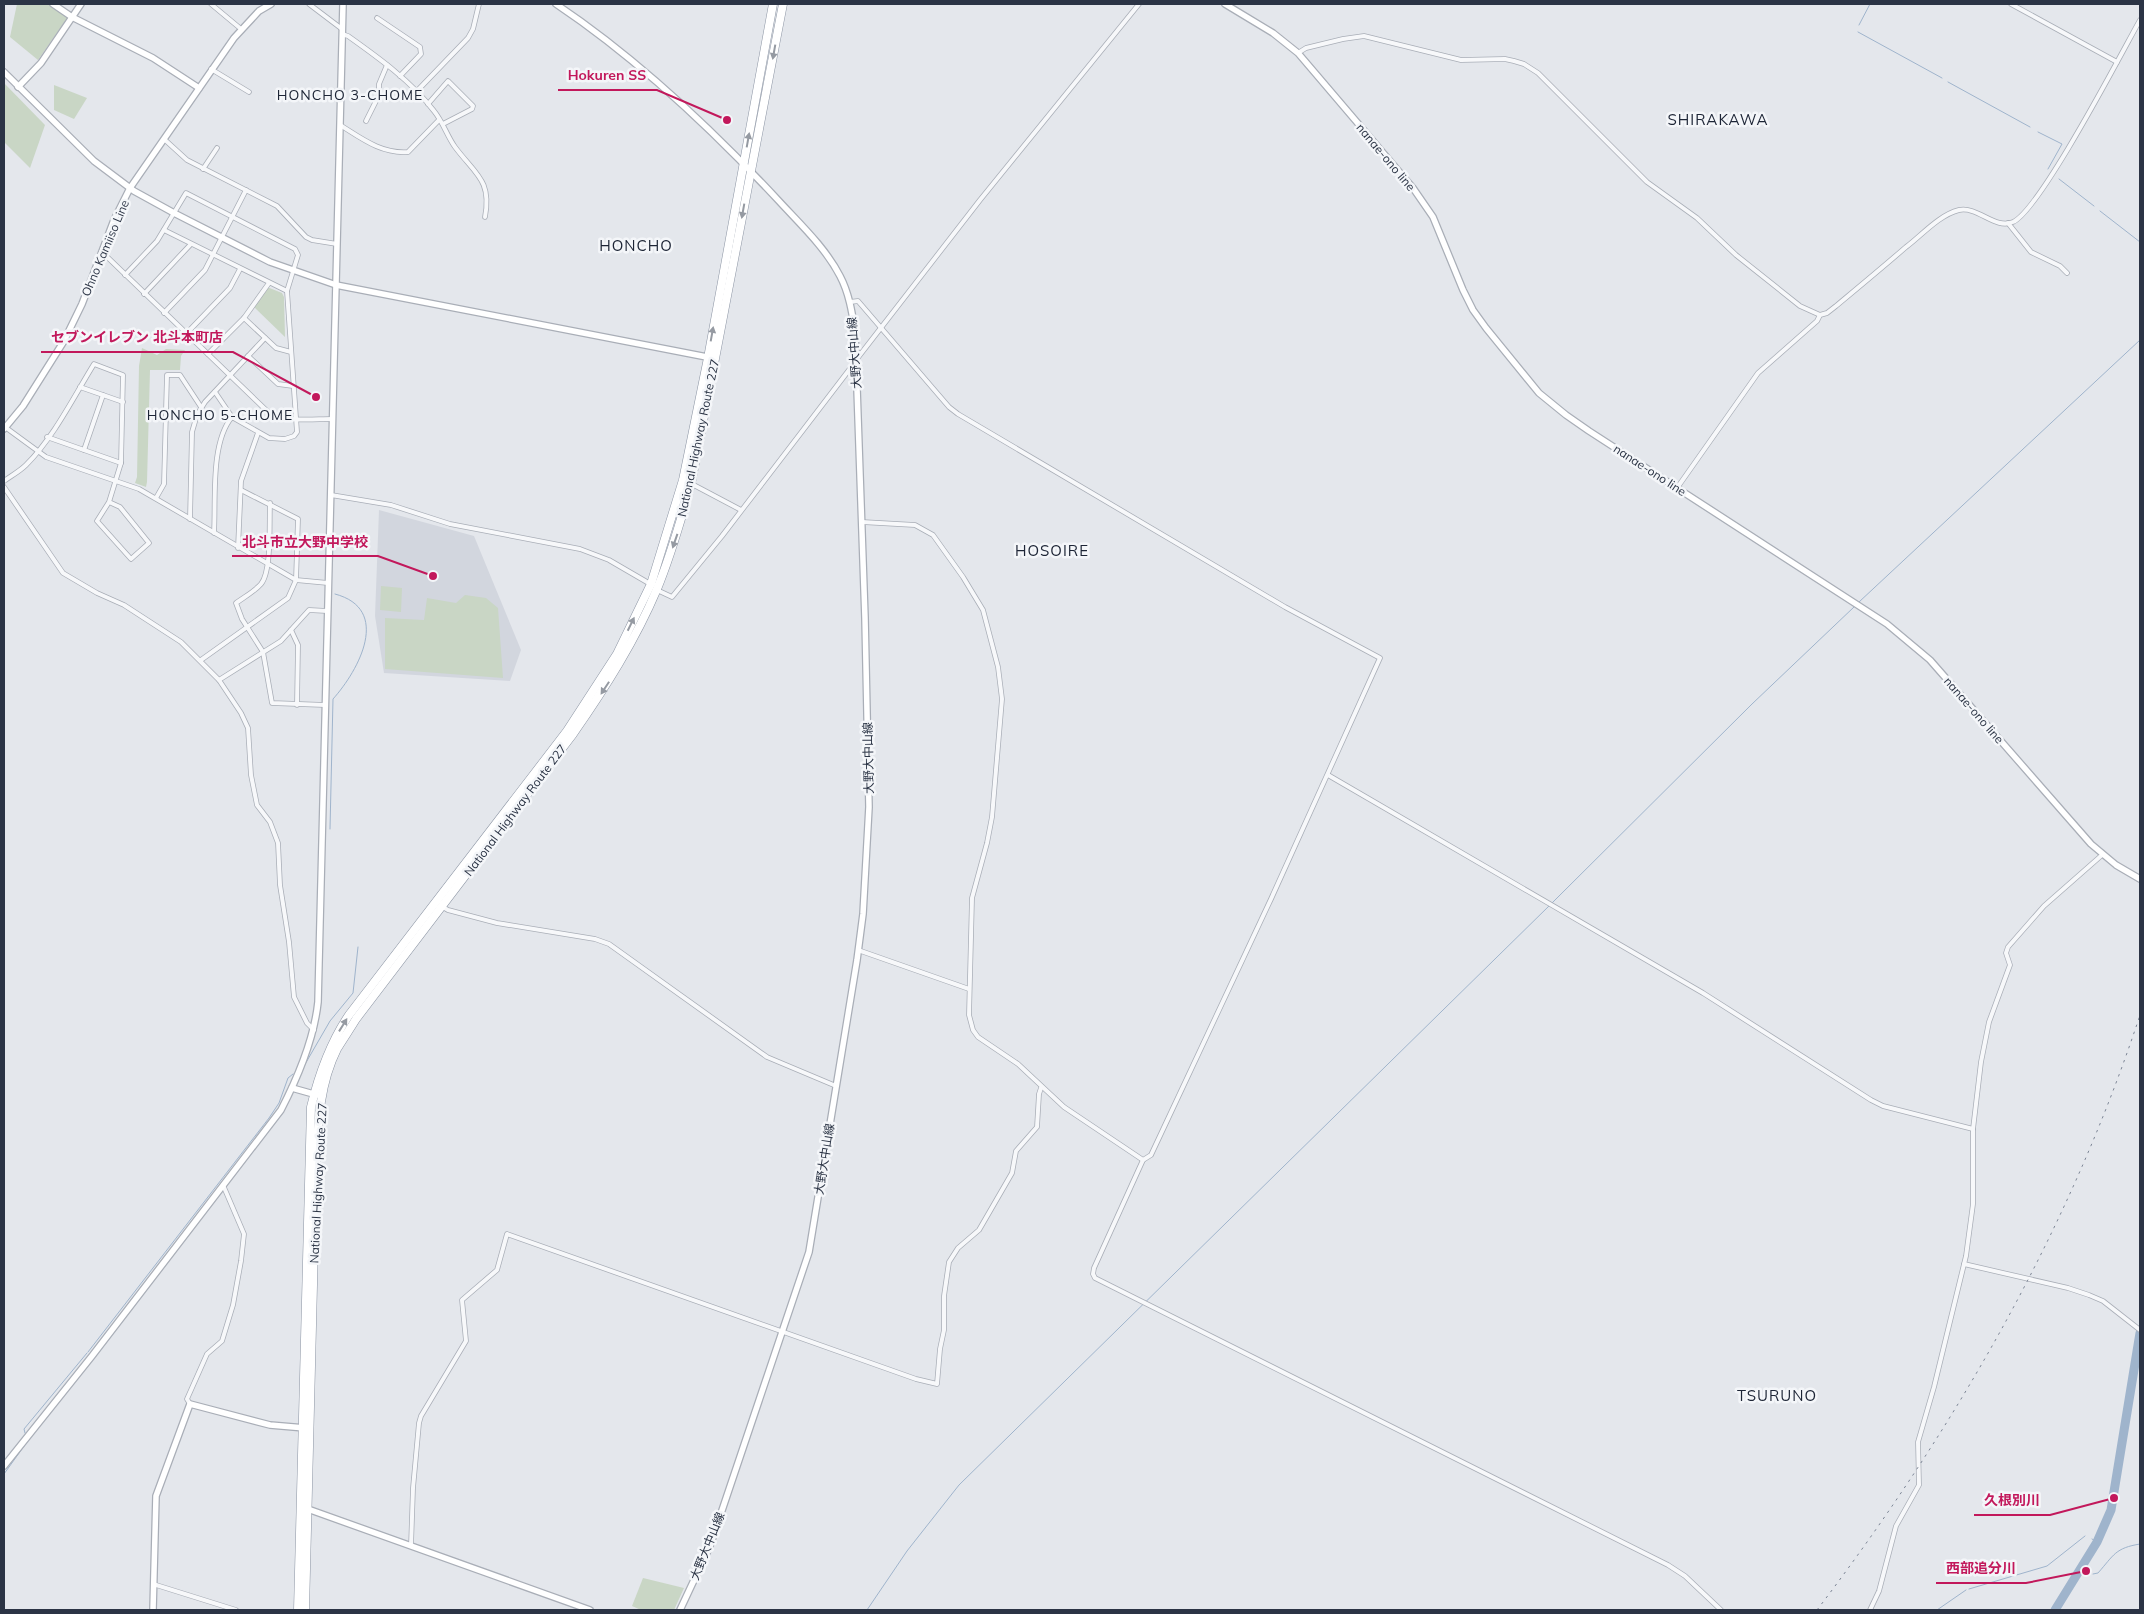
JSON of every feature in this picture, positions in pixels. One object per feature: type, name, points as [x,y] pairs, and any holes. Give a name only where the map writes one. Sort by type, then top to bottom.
[{"type":"highway","name":"National Highway Route 227","points":[[712,358],[772,4]]},
{"type":"highway","name":"National Highway Route 227","points":[[298,1610],[304,1507],[318,1095],[337,1050],[351,1027],[438,904],[573,734],[606,687],[675,540],[751,171],[783,4]]},
{"type":"highway","name":"National Highway Route 227","points":[[304,1507],[305,1610]]},
{"type":"main road","points":[[53,4],[72,17],[152,58],[199,88]]},
{"type":"main road","points":[[18,87],[41,63],[81,4]]},
{"type":"main road","name":"Ohno Kamiiso Line","points":[[5,428],[23,406],[64,340],[82,304],[114,220],[130,188],[211,69],[242,29],[259,11],[271,4]]},
{"type":"main road","points":[[4,1466],[92,1356],[281,1110],[292,1088],[314,1030],[318,1002],[343,4]]},
{"type":"main road","name":"大野大中山線","points":[[556,4],[606,39],[674,96],[751,171],[829,258],[842,278],[850,302],[854,331],[869,807],[863,914],[808,1252],[710,1546],[680,1610]]},
{"type":"main road","name":"nanae-ono line","points":[[1225,4],[1273,33],[1298,53],[1424,203],[1441,232],[1463,290],[1473,310],[1539,393],[1566,416],[1900,633],[1930,660],[2074,826],[2102,855],[2140,879]]},
{"type":"main road","points":[[4,72],[94,161],[130,188],[174,213],[294,272],[336,285],[712,358]]},
{"type":"main road","points":[[292,1088],[318,1095]]},
{"type":"main road","points":[[153,1610],[152,1584],[156,1496],[190,1404],[270,1425],[306,1428]]},
{"type":"main road","points":[[304,1507],[590,1610]]},
{"type":"street","points":[[211,4],[242,29]]},
{"type":"street","points":[[309,4],[342,32],[387,65],[417,91],[428,104],[443,124],[446,133],[476,172],[483,185],[488,200],[485,217]]},
{"type":"street","points":[[417,91],[468,38],[473,29],[478,4]]},
{"type":"street","points":[[331,495],[391,505],[465,527],[580,548],[609,560],[672,597],[856,363],[980,200],[1139,4]]},
{"type":"street","points":[[2011,4],[2117,62]]},
{"type":"street","points":[[377,18],[420,47],[421,54],[400,76]]},
{"type":"street","points":[[2008,223],[2021,216],[2046,185],[2140,20]]},
{"type":"street","points":[[1298,53],[1306,48],[1364,36],[1461,60],[1505,59],[1524,64],[1538,73],[1647,182],[1697,218],[1736,255],[1800,306],[1820,315],[1827,313],[1836,306],[1934,224],[1952,212],[1967,210],[2008,223],[2026,248],[2060,266],[2067,273]]},
{"type":"street","points":[[366,121],[380,95],[379,84],[387,65]]},
{"type":"street","points":[[211,69],[249,92]]},
{"type":"street","points":[[428,104],[448,81],[473,106],[472,110],[443,124]]},
{"type":"street","points":[[340,125],[380,149],[399,153],[408,152],[439,120]]},
{"type":"street","points":[[164,139],[187,160],[277,206],[306,237],[312,240],[337,244]]},
{"type":"street","points":[[203,169],[217,148]]},
{"type":"street","points":[[164,313],[205,270],[246,190]]},
{"type":"street","points":[[125,276],[157,241],[186,193],[296,249],[298,255],[287,292],[297,432],[294,436],[285,440],[269,438],[258,433],[232,418],[215,392]]},
{"type":"street","points":[[164,230],[287,292]]},
{"type":"street","points":[[144,294],[190,244]]},
{"type":"street","points":[[102,252],[267,411],[278,417],[332,419]]},
{"type":"street","points":[[186,334],[230,288],[240,269]]},
{"type":"street","points":[[208,354],[244,318],[269,282]]},
{"type":"street","points":[[850,302],[858,300],[949,407],[958,414],[1285,607],[1380,658],[1328,775],[1151,1154],[1143,1160],[1093,1274],[1100,1282],[1668,1565],[1685,1576],[1722,1610]]},
{"type":"street","points":[[1677,488],[1752,380],[1817,321],[1820,315]]},
{"type":"street","points":[[244,318],[276,348],[291,352]]},
{"type":"street","points":[[190,519],[192,432],[194,423],[201,407],[265,338]]},
{"type":"street","points":[[248,356],[278,384],[293,386]]},
{"type":"street","points":[[4,481],[26,465],[37,451],[94,364],[123,375],[122,463],[109,502],[97,521],[131,559],[150,543],[120,507],[109,502]]},
{"type":"street","points":[[156,498],[164,484],[167,375],[180,375],[201,407]]},
{"type":"street","points":[[80,387],[123,402]]},
{"type":"street","points":[[84,450],[103,395]]},
{"type":"street","points":[[214,533],[218,452],[228,422],[232,418]]},
{"type":"street","points":[[5,428],[37,451],[60,463],[139,489],[296,580],[328,583]]},
{"type":"street","points":[[238,548],[241,481],[258,433]]},
{"type":"street","points":[[47,438],[122,463]]},
{"type":"street","points":[[687,482],[741,510]]},
{"type":"street","points":[[4,487],[63,573],[124,605],[167,631],[201,660],[219,680],[246,721],[257,805],[275,833],[278,843],[280,885],[289,942],[294,997],[307,1023],[314,1030]]},
{"type":"street","points":[[201,660],[288,598],[296,580],[298,519],[270,503],[240,490]]},
{"type":"street","points":[[270,503],[268,565],[262,583],[236,603],[262,652],[272,703],[325,705]]},
{"type":"street","points":[[861,522],[915,525],[932,535],[963,577],[983,610],[998,667],[1002,699],[992,817],[972,898],[969,1015],[973,1030],[978,1037],[1018,1064],[1064,1107],[1143,1160]]},
{"type":"street","points":[[219,680],[281,641],[309,610],[327,612]]},
{"type":"street","points":[[291,630],[298,645],[297,705]]},
{"type":"street","points":[[1328,775],[1703,993],[1871,1100],[1883,1106],[1973,1129]]},
{"type":"street","points":[[1870,1610],[1879,1591],[1896,1526],[1919,1485],[1918,1442],[1934,1387],[1964,1264],[1972,1204],[1973,1129],[1985,1036],[2010,965],[2006,953],[2008,947],[2044,906],[2102,855]]},
{"type":"street","points":[[438,904],[448,910],[498,924],[601,940],[767,1056],[836,1086]]},
{"type":"street","points":[[858,950],[969,989]]},
{"type":"street","points":[[411,1546],[413,1488],[421,1416],[466,1341],[462,1300],[497,1270],[507,1234],[916,1379],[937,1384],[940,1349],[944,1330],[944,1296],[950,1262],[958,1248],[979,1230],[1012,1173],[1016,1151],[1037,1127],[1039,1094],[1042,1088]]},
{"type":"street","points":[[190,1404],[188,1398],[207,1354],[222,1340],[233,1305],[241,1261],[244,1234],[223,1185]]},
{"type":"street","points":[[1964,1264],[2068,1288],[2089,1295],[2103,1301],[2140,1330]]},
{"type":"street","points":[[152,1584],[236,1610]]},
{"type":"shaded area","points":[[379,510],[474,536],[521,650],[510,681],[384,673],[375,616]]},
{"type":"green space","points":[[17,4],[48,4],[68,17],[38,60],[10,37]]},
{"type":"green space","points":[[4,83],[45,125],[30,168],[4,142]]},
{"type":"green space","points":[[54,85],[87,98],[74,119],[54,110]]},
{"type":"green space","points":[[267,287],[282,293],[284,297],[285,337],[254,307]]},
{"type":"green space","points":[[142,348],[157,355],[166,349],[185,350],[181,356],[180,370],[150,370],[146,487],[135,483],[137,477],[139,366]]},
{"type":"green space","points":[[381,586],[402,588],[401,612],[380,610]]},
{"type":"green space","points":[[465,595],[486,598],[498,608],[503,678],[385,669],[385,618],[424,620],[427,598],[456,603]]},
{"type":"green space","points":[[643,1578],[684,1588],[674,1610],[641,1610],[632,1606]]},
{"type":"waterway","points":[[1859,25],[1870,4]]},
{"type":"waterway","points":[[1858,32],[1942,78]]},
{"type":"waterway","points":[[1948,82],[2030,127]]},
{"type":"waterway","points":[[2038,132],[2062,144],[2048,169]]},
{"type":"waterway","points":[[2059,179],[2094,206]]},
{"type":"waterway","points":[[2100,211],[2140,242]]},
{"type":"waterway","points":[[1859,602],[2140,340]]},
{"type":"waterway","points":[[330,829],[333,699],[343,687],[360,657],[365,641],[366,626],[362,613],[352,602],[335,594]]},
{"type":"waterway","points":[[1552,903],[1752,704],[1854,607]]},
{"type":"waterway","points":[[867,1610],[907,1551],[959,1485],[1549,906]]},
{"type":"waterway","points":[[304,1066],[330,1021],[353,993],[358,947]]},
{"type":"waterway","points":[[88,1352],[269,1118],[279,1103],[288,1078],[293,1074]]},
{"type":"waterway","points":[[2055,1610],[2097,1542],[2111,1510],[2140,1333]]},
{"type":"waterway","points":[[25,1433],[24,1429],[87,1353]]},
{"type":"waterway","points":[[4,1474],[27,1442]]},
{"type":"waterway","points":[[1969,1589],[2047,1566],[2085,1536]]},
{"type":"waterway","points":[[2092,1539],[2097,1542]]},
{"type":"waterway","points":[[2093,1574],[2098,1573],[2120,1550],[2140,1544]]},
{"type":"waterway","points":[[2081,1568],[2086,1571]]},
{"type":"waterway","points":[[1937,1610],[1966,1590]]},
{"type":"railway","points":[[1817,1610],[1867,1542],[1915,1471],[1961,1400],[2003,1326],[2043,1251],[2079,1174],[2111,1095],[2140,1015]]},
{"type":"place","name":"Hokuren SS","points":[[727,120]]},
{"type":"place","name":"セブンイレブン 北斗本町店","points":[[316,397]]},
{"type":"place","name":"北斗市立大野中学校","points":[[433,576]]},
{"type":"place","name":"久根別川","points":[[2114,1498]]},
{"type":"place","name":"西部追分川","points":[[2086,1571]]},
{"type":"district","name":"HONCHO 3-CHOME","points":[[350,95]]},
{"type":"district","name":"SHIRAKAWA","points":[[1718,119]]},
{"type":"district","name":"HONCHO","points":[[636,245]]},
{"type":"district","name":"HONCHO 5-CHOME","points":[[220,415]]},
{"type":"district","name":"HOSOIRE","points":[[1052,550]]},
{"type":"district","name":"TSURUNO","points":[[1777,1395]]}]
